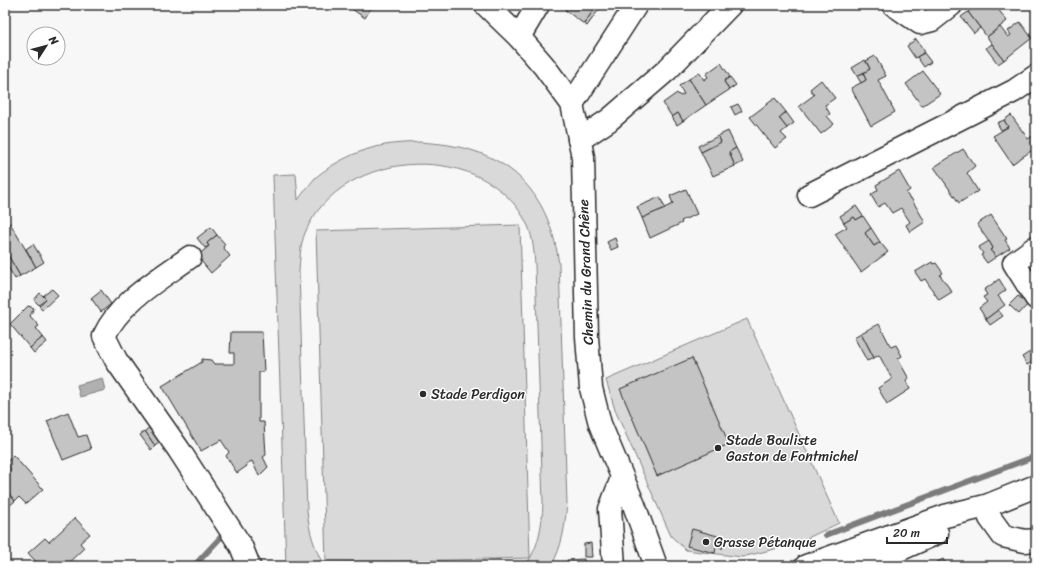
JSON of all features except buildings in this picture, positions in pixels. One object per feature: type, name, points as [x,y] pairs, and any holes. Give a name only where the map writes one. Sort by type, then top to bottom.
[{"type":"main road","name":"Chemin du Grand Chêne","points":[[486,5],[519,37],[544,66],[572,104],[583,157],[587,338],[591,388],[600,424],[658,564]]},
{"type":"main road","points":[[519,37],[538,5]]},
{"type":"main road","points":[[572,104],[636,5]]},
{"type":"main road","points":[[579,140],[609,120],[667,70],[730,5]]},
{"type":"main road","points":[[894,5],[920,23],[932,20],[951,5]]},
{"type":"main road","points":[[809,195],[1014,91],[1036,76]]},
{"type":"main road","points":[[1036,247],[1014,263],[1036,298]]},
{"type":"main road","points":[[190,257],[128,303],[109,324],[104,336],[116,360],[179,450],[241,546],[249,566]]},
{"type":"main road","points":[[614,566],[610,509],[622,478]]},
{"type":"main road","points":[[806,566],[946,516],[986,506],[1036,486]]},
{"type":"main road","points":[[986,506],[990,518],[1003,536],[1025,541],[1036,540]]},
{"type":"main road","points":[[863,566],[950,527],[986,506]]},
{"type":"shaded area","points":[[419,142],[459,147],[481,153],[500,162],[516,174],[529,188],[540,204],[549,222],[555,242],[559,264],[567,503],[561,543],[551,566],[525,566],[537,544],[542,520],[543,503],[535,265],[530,231],[508,198],[481,178],[449,167],[415,164],[381,170],[349,183],[323,204],[303,238],[300,252],[299,272],[307,510],[312,539],[324,566],[286,566],[273,175],[296,174],[298,200],[315,178],[322,172],[348,157],[376,147]]},
{"type":"shaded area","name":"Stade Perdigon","points":[[520,225],[530,558],[326,563],[316,231]]},
{"type":"shaded area","name":"Stade Bouliste Gaston de Fontmichel","points":[[747,319],[839,523],[795,544],[742,557],[686,550],[671,536],[615,410],[606,380]]},
{"type":"shaded area","points":[[102,378],[105,390],[80,397],[77,385]]},
{"type":"waterway","points":[[826,535],[1036,456]]},
{"type":"waterway","points":[[194,566],[221,537]]},
{"type":"place","name":"Stade Perdigon","points":[[423,394]]},
{"type":"place","name":"Stade Bouliste Gaston de Fontmichel","points":[[718,448]]},
{"type":"place","name":"Grasse Pétanque","points":[[706,542]]}]
